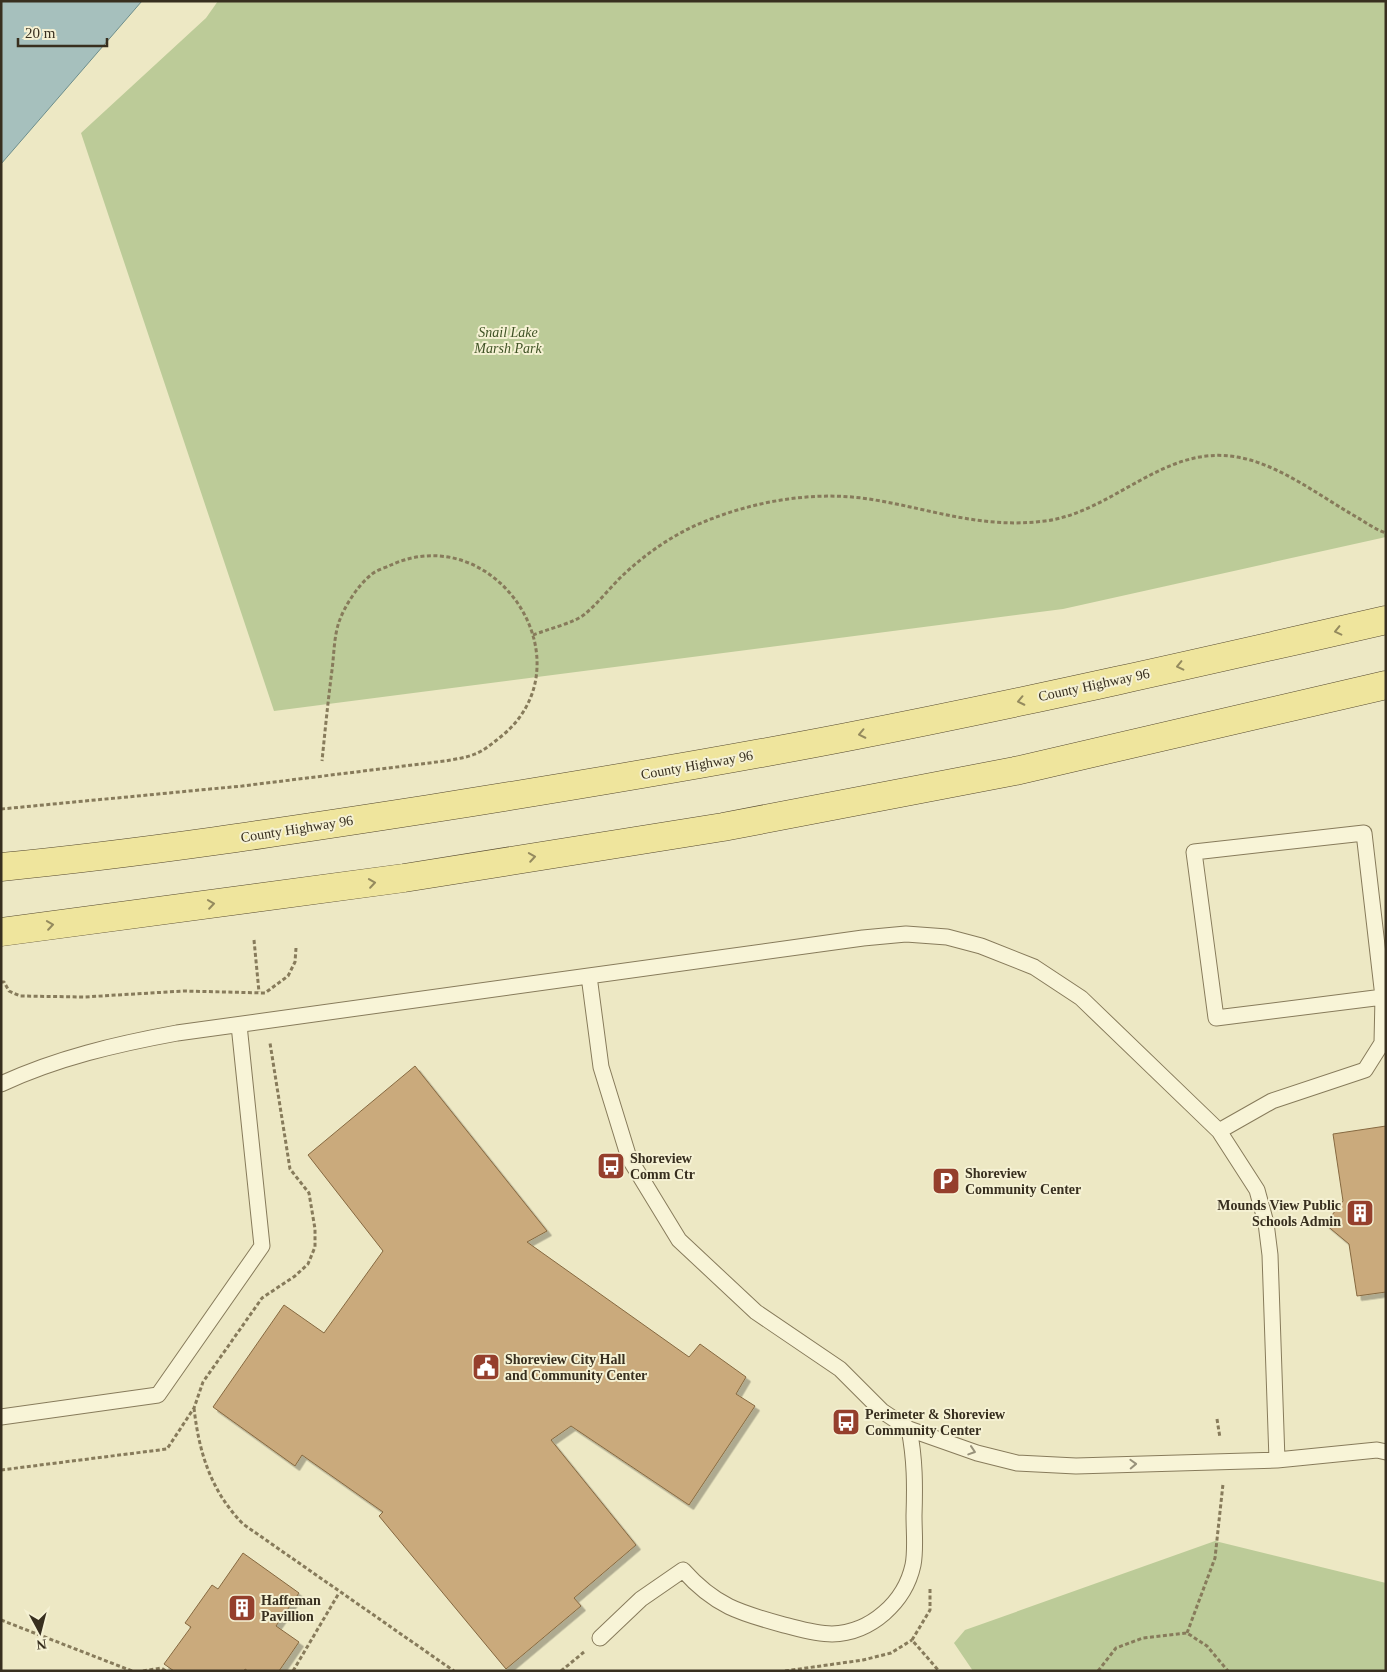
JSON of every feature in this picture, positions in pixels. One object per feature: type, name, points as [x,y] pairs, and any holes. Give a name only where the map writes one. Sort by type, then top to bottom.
[{"type":"main road","name":"County Highway 96","points":[[1,867],[101,857],[627,777],[849,737],[1386,620]]},
{"type":"main road","points":[[1,932],[404,878],[723,827],[1015,771],[1386,685]]},
{"type":"lane","points":[[1218,1131],[1272,1101],[1365,1070],[1382,1043],[1383,997],[1364,833],[1194,852],[1216,1018],[1383,997]]},
{"type":"lane","points":[[1,1084],[71,1058],[129,1042],[239,1025],[863,938],[906,934],[947,937],[981,946],[1034,967],[1081,998],[1218,1131],[1257,1190],[1266,1223],[1270,1255],[1277,1460]]},
{"type":"lane","points":[[589,976],[601,1068],[629,1158],[679,1240],[756,1312],[840,1369],[882,1411],[910,1429],[977,1453],[1017,1463],[1076,1466],[1277,1460],[1377,1450],[1386,1452]]},
{"type":"lane","points":[[1,1416],[158,1395],[262,1246],[239,1025]]},
{"type":"lane","points":[[600,1638],[640,1599],[683,1570],[700,1590],[720,1603],[747,1615],[814,1633],[834,1634],[852,1631],[869,1624],[898,1600],[907,1585],[913,1564],[916,1461],[910,1429]]},
{"type":"path","points":[[533,635],[584,615],[640,560],[660,546],[704,522],[752,505],[796,498],[874,499],[977,521],[1010,523],[1047,521],[1066,516],[1090,506],[1164,467],[1186,460],[1210,456],[1237,457],[1272,468],[1386,533]]},
{"type":"path","points":[[1,809],[242,786],[445,762],[474,754],[505,733],[523,713],[534,687],[537,663],[533,635],[522,609],[494,576],[466,560],[439,555],[405,559],[371,574],[353,596],[339,622],[322,761]]},
{"type":"path","points":[[254,940],[259,992]]},
{"type":"path","points":[[1,982],[4,982],[9,991],[20,996],[84,997],[184,991],[265,993],[288,976],[295,962],[296,948]]},
{"type":"path","points":[[194,1408],[197,1438],[214,1485],[225,1506],[243,1524],[448,1669],[454,1671]]},
{"type":"path","points":[[1217,1419],[1221,1442]]},
{"type":"path","points":[[1187,1633],[1215,1558],[1223,1480]]},
{"type":"path","points":[[785,1671],[891,1654],[912,1640],[930,1610],[930,1573],[913,1564]]},
{"type":"path","points":[[295,1670],[339,1592]]},
{"type":"path","points":[[1,1620],[132,1671]]},
{"type":"path","points":[[1098,1671],[1116,1648],[1143,1638],[1187,1633],[1206,1646],[1228,1671]]},
{"type":"path","points":[[561,1671],[600,1638]]},
{"type":"path","points":[[912,1640],[940,1671]]},
{"type":"path","points":[[144,1671],[162,1668],[166,1671]]},
{"type":"green space","name":"Snail Lake Marsh Park","points":[[218,1],[1386,1],[1386,537],[1063,609],[274,711],[81,133],[206,18]]},
{"type":"green space","points":[[1215,1541],[1386,1583],[1386,1671],[973,1671],[954,1643],[965,1630]]},
{"type":"water","points":[[1,1],[142,1],[1,164]]},
{"type":"building","name":"Shoreview City Hall and Community Center","points":[[415,1066],[547,1231],[527,1242],[689,1357],[700,1344],[746,1377],[736,1394],[755,1406],[689,1505],[571,1426],[551,1440],[636,1545],[574,1598],[581,1606],[506,1669],[379,1516],[383,1512],[302,1455],[295,1466],[213,1407],[284,1305],[324,1333],[383,1251],[308,1155]]},
{"type":"building","name":"Mounds View Public Schools Admin","points":[[1386,1126],[1386,1292],[1357,1296],[1349,1244],[1325,1224],[1343,1201],[1333,1134]]},
{"type":"building","name":"Haffeman Pavillion","points":[[243,1553],[299,1593],[276,1626],[299,1642],[279,1671],[248,1671],[245,1669],[244,1671],[174,1671],[164,1664],[191,1627],[185,1623],[212,1585],[218,1589]]},
{"type":"place","name":"Shoreview Comm Ctr","points":[[611,1166]]},
{"type":"place","name":"Shoreview Community Center","points":[[946,1181]]},
{"type":"place","name":"Mounds View Public Schools Admin","points":[[1360,1213]]},
{"type":"place","name":"Shoreview City Hall and Community Center","points":[[486,1367]]},
{"type":"place","name":"Perimeter & Shoreview Community Center","points":[[846,1422]]},
{"type":"place","name":"Haffeman Pavillion","points":[[242,1608]]}]
